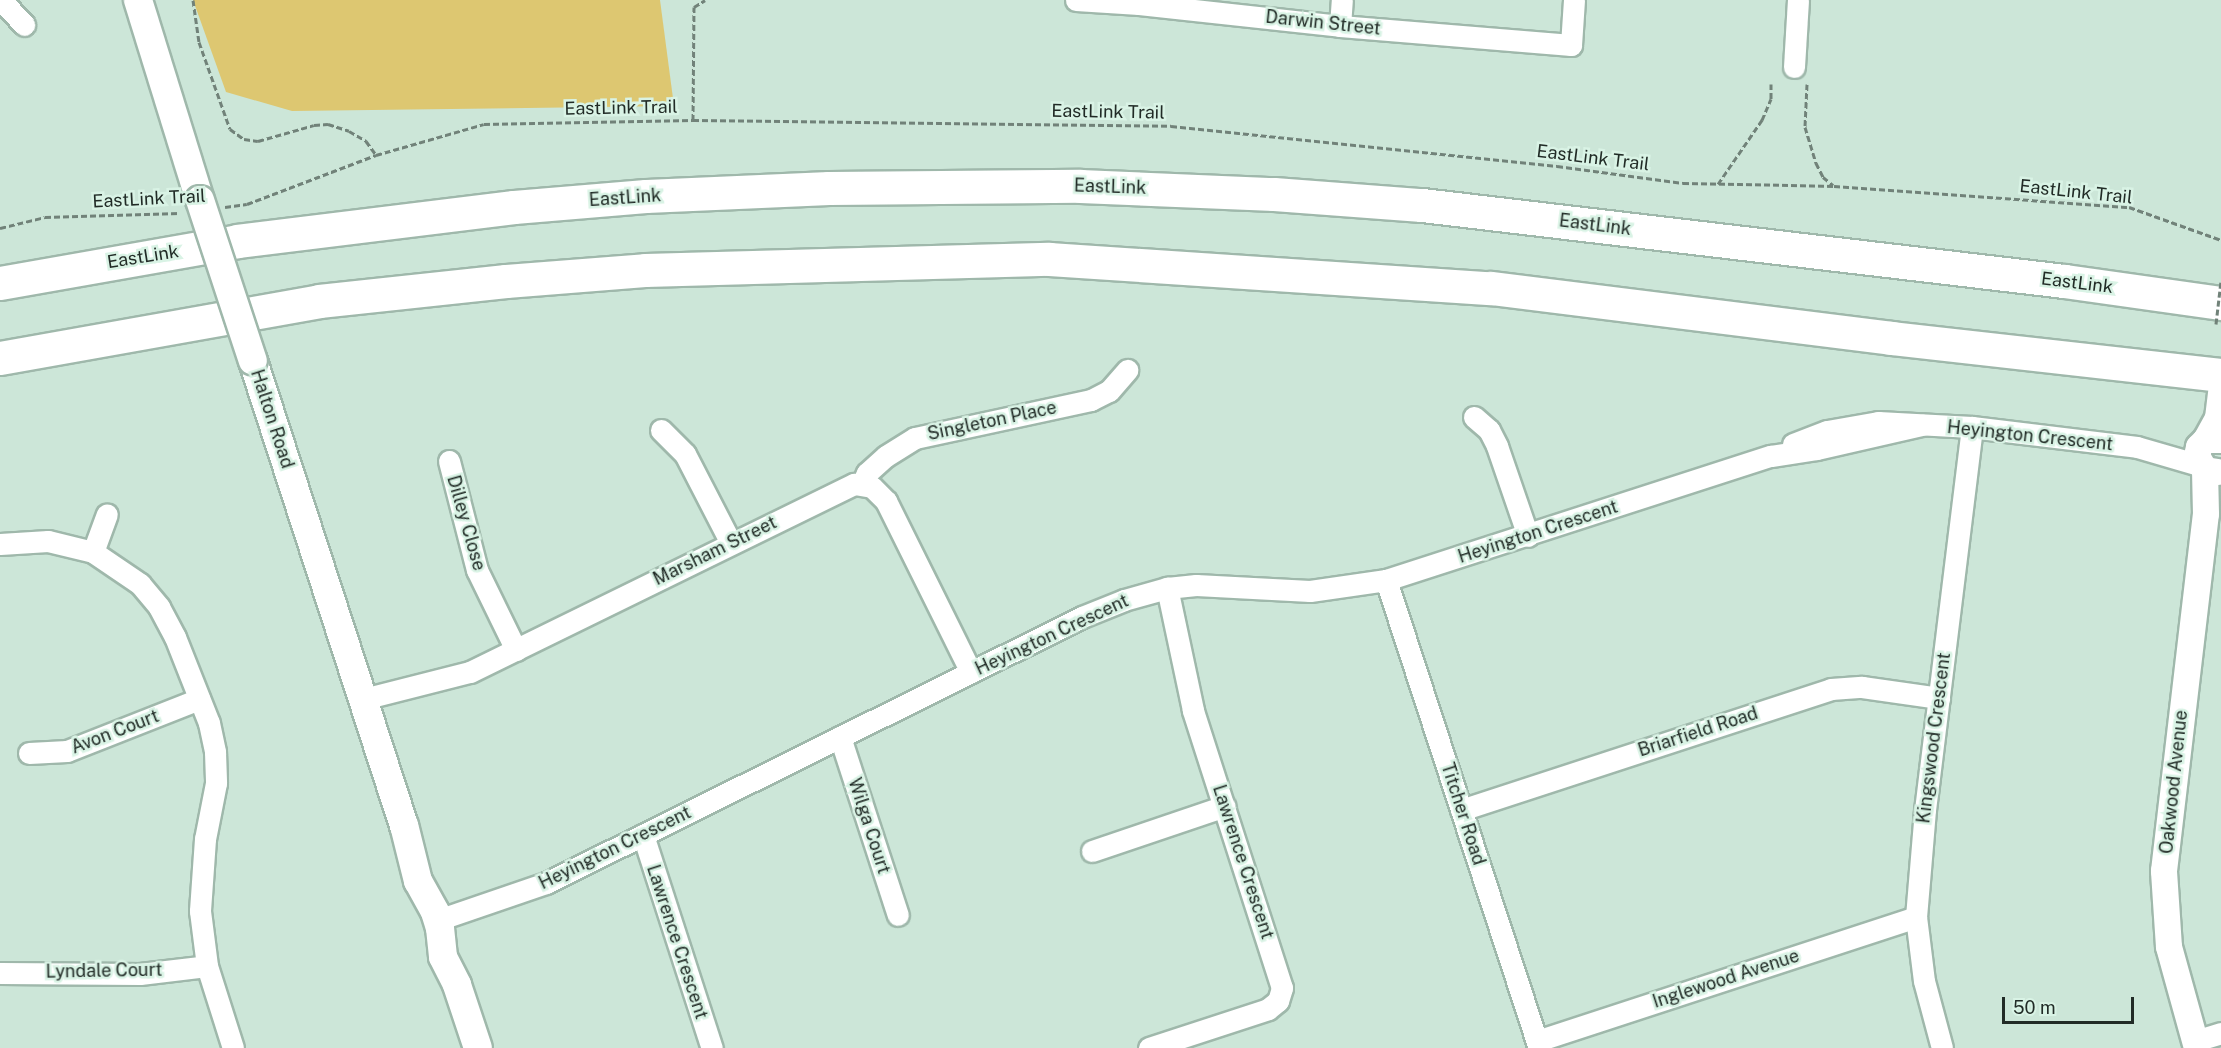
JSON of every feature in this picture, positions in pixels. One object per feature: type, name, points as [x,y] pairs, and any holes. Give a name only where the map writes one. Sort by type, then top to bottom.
[{"type":"highway","name":"EastLink","points":[[0,283],[237,241],[502,208],[646,196],[817,188],[1069,186],[1274,194],[1422,205],[2064,281],[2218,313]]},
{"type":"highway","points":[[0,358],[319,301],[506,281],[645,270],[1049,259],[1491,288],[2221,375]]},
{"type":"main road","name":"Halton Road","points":[[138,0],[200,207],[253,361],[408,837],[418,881],[444,918],[443,957],[457,985],[478,1048]]},
{"type":"street","points":[[1,0],[24,25]]},
{"type":"street","name":"Darwin Street","points":[[1076,0],[1139,4],[1340,26],[1571,45],[1574,0]]},
{"type":"street","points":[[1340,26],[1342,0]]},
{"type":"street","points":[[1794,66],[1798,0]]},
{"type":"street","name":"Singleton Place","points":[[862,484],[867,473],[886,456],[915,438],[1091,400],[1109,391],[1127,370]]},
{"type":"street","name":"Oakwood Avenue","points":[[2196,1044],[2169,947],[2164,871],[2221,392]]},
{"type":"street","points":[[1474,417],[1489,430],[1497,446],[1528,536]]},
{"type":"street","name":"Heyington Crescent","points":[[444,918],[532,890],[1100,609],[1167,588],[1220,585],[1310,591],[1386,580],[1771,456],[1817,449],[1922,425],[1972,427],[2137,447],[2213,450]]},
{"type":"street","name":"Kingswood Crescent","points":[[1942,1048],[1924,981],[1916,917],[1923,830],[1972,427]]},
{"type":"street","points":[[661,430],[685,454],[731,543]]},
{"type":"street","name":"Dilley Close","points":[[449,461],[477,570],[516,650]]},
{"type":"street","points":[[862,484],[879,492],[886,501],[971,672]]},
{"type":"street","name":"Marsham Street","points":[[363,699],[471,672],[847,486],[862,484]]},
{"type":"street","points":[[93,552],[107,514]]},
{"type":"street","points":[[0,544],[48,541],[93,552],[129,575],[159,607],[175,637],[213,736],[217,768],[205,838],[201,888],[202,936],[207,966],[233,1048]]},
{"type":"street","name":"Titcher Road","points":[[1386,580],[1538,1044]]},
{"type":"street","name":"Lawrence Crescent","points":[[1149,1048],[1268,1009],[1281,995],[1280,975],[1193,710],[1167,588]]},
{"type":"street","name":"Briarfield Road","points":[[1461,810],[1831,689],[1862,687],[1939,698]]},
{"type":"street","name":"Avon Court","points":[[29,753],[67,751],[199,699]]},
{"type":"street","name":"Wilga Court","points":[[840,737],[897,915]]},
{"type":"street","points":[[1092,851],[1225,806]]},
{"type":"street","name":"Lawrence Crescent","points":[[643,835],[712,1048]]},
{"type":"street","name":"Inglewood Avenue","points":[[1538,1044],[1916,917]]},
{"type":"street","name":"Lyndale Court","points":[[0,973],[140,974],[207,966]]},
{"type":"street","points":[[2196,1044],[2221,1033]]},
{"type":"path","points":[[194,0],[199,42],[230,129],[244,139],[258,141],[314,125],[328,124],[349,130],[366,141],[376,155]]},
{"type":"path","points":[[693,120],[694,7],[705,0]]},
{"type":"path","points":[[1718,184],[1762,120],[1771,99],[1771,84]]},
{"type":"path","points":[[1807,84],[1804,127],[1823,177],[1834,186]]},
{"type":"path","name":"EastLink Trail","points":[[0,228],[45,217],[247,204],[376,155],[484,124],[693,120],[1171,126],[1557,166],[1683,183],[1834,186],[2128,207],[2221,240]]},
{"type":"path","points":[[2218,313],[2221,282]]},
{"type":"shaded area","points":[[193,0],[660,0],[674,106],[292,111],[226,92]]}]
